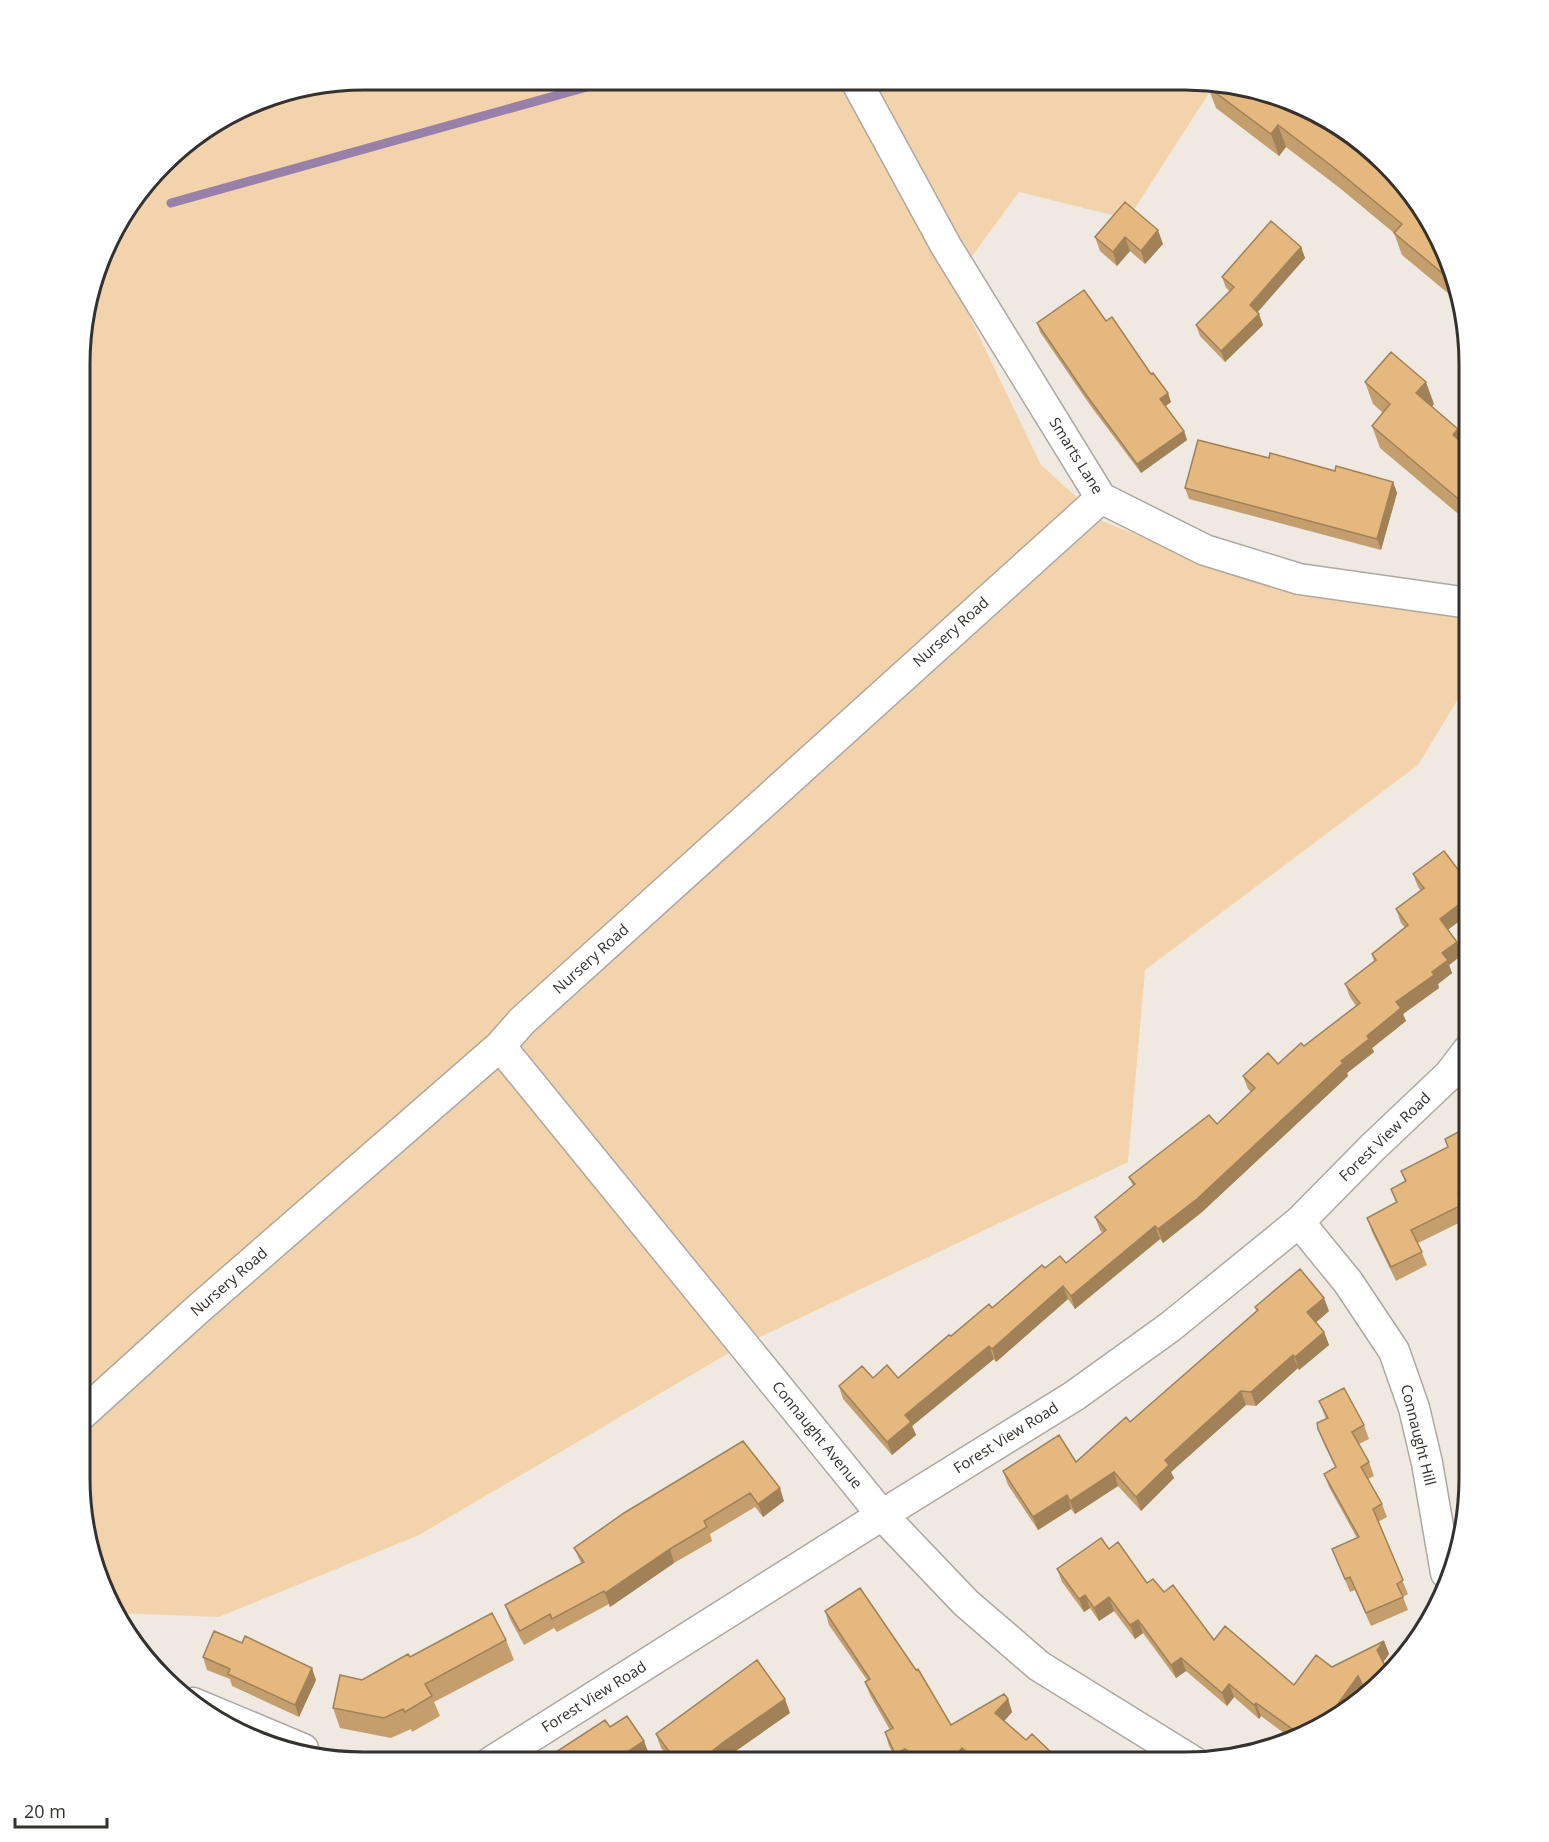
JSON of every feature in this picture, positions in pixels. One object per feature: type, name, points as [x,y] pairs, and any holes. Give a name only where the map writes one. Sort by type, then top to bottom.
[{"type":"street","name":"Smarts Lane","points":[[860,90],[946,246],[1101,498],[1204,550],[1299,579],[1459,602]]},
{"type":"street","name":"Nursery Road","points":[[90,1407],[196,1310],[500,1046],[522,1021],[1101,498]]},
{"type":"street","name":"Connaught Avenue","points":[[500,1046],[882,1515],[966,1602],[1039,1666],[1178,1752]]},
{"type":"street","name":"Forest View Road","points":[[507,1752],[1074,1396],[1170,1327],[1299,1222],[1449,1075],[1459,1062]]},
{"type":"street","name":"Connaught Hill","points":[[1299,1222],[1348,1282],[1394,1351],[1414,1408],[1444,1565]]},
{"type":"street","points":[[241,1723],[267,1734]]},
{"type":"shaded area","points":[[364,90],[1210,91],[1128,219],[1019,192],[953,282],[1041,465],[1104,522],[1176,550],[1459,607],[1459,697],[1418,765],[1145,970],[1128,1162],[739,1347],[419,1535],[219,1617],[126,1613],[111,1583],[99,1549],[92,1514],[90,1478],[90,364],[92,328],[99,293],[118,243],[136,212],[170,170],[212,136],[259,111],[293,99],[328,92]]},
{"type":"building","points":[[1214,92],[1256,99],[1290,111],[1337,136],[1366,158],[1391,183],[1413,212],[1431,243],[1443,274],[1394,233],[1402,224],[1333,167],[1278,125],[1271,134]]},
{"type":"building","points":[[1125,202],[1158,230],[1141,251],[1125,237],[1113,252],[1095,237]]},
{"type":"building","points":[[1271,221],[1301,247],[1250,305],[1259,314],[1221,351],[1196,325],[1234,287],[1222,277]]},
{"type":"building","points":[[1084,290],[1106,321],[1112,317],[1151,374],[1153,373],[1168,393],[1160,399],[1184,431],[1137,464],[1037,323]]},
{"type":"building","points":[[1391,352],[1426,382],[1416,393],[1458,429],[1453,435],[1459,440],[1459,500],[1372,426],[1390,404],[1365,382]]},
{"type":"building","points":[[1198,440],[1269,458],[1270,453],[1335,471],[1336,466],[1393,482],[1377,539],[1185,488]]},
{"type":"building","points":[[1444,851],[1459,871],[1459,905],[1440,919],[1457,942],[1442,953],[1448,960],[1432,972],[1434,975],[1396,1002],[1401,1008],[1367,1036],[1369,1039],[1341,1061],[1343,1063],[1197,1199],[1158,1229],[1155,1226],[1071,1296],[1063,1286],[992,1349],[989,1346],[905,1415],[911,1422],[887,1442],[839,1386],[862,1366],[873,1378],[887,1365],[898,1378],[989,1304],[992,1308],[1042,1265],[1045,1268],[1060,1256],[1066,1263],[1106,1230],[1095,1217],[1135,1184],[1129,1177],[1209,1115],[1217,1124],[1255,1088],[1243,1076],[1268,1053],[1278,1064],[1301,1043],[1304,1046],[1360,1003],[1345,984],[1376,960],[1372,954],[1408,925],[1396,909],[1424,888],[1413,874]]},
{"type":"building","points":[[1459,1132],[1459,1206],[1411,1230],[1422,1252],[1391,1267],[1367,1218],[1397,1202],[1391,1189],[1406,1181],[1401,1171],[1448,1147],[1445,1139]]},
{"type":"building","points":[[1300,1269],[1324,1298],[1307,1312],[1324,1332],[1295,1357],[1293,1355],[1251,1392],[1241,1391],[1165,1460],[1169,1465],[1136,1497],[1114,1472],[1070,1501],[1067,1495],[1033,1517],[1003,1471],[1059,1435],[1076,1462],[1126,1417],[1130,1422],[1258,1310],[1255,1307]]},
{"type":"building","points":[[1344,1388],[1364,1425],[1352,1432],[1369,1462],[1361,1467],[1382,1504],[1373,1509],[1403,1580],[1397,1584],[1403,1597],[1366,1613],[1350,1577],[1345,1579],[1332,1549],[1359,1537],[1324,1474],[1336,1467],[1317,1423],[1328,1418],[1319,1401]]},
{"type":"building","points":[[743,1441],[780,1488],[758,1504],[750,1493],[704,1521],[707,1527],[605,1593],[604,1591],[552,1619],[550,1614],[520,1631],[505,1605],[584,1562],[574,1548],[624,1513]]},
{"type":"building","points":[[1101,1538],[1109,1549],[1118,1542],[1147,1583],[1153,1579],[1164,1592],[1173,1585],[1214,1640],[1225,1626],[1294,1685],[1316,1655],[1332,1667],[1384,1641],[1377,1650],[1384,1664],[1388,1662],[1363,1686],[1358,1676],[1336,1707],[1293,1730],[1256,1703],[1254,1705],[1229,1684],[1222,1693],[1181,1658],[1171,1665],[1138,1620],[1130,1625],[1109,1597],[1094,1608],[1085,1595],[1079,1599],[1057,1569]]},
{"type":"building","points":[[860,1588],[916,1670],[918,1669],[951,1725],[1004,1694],[1008,1699],[995,1713],[1026,1740],[1032,1734],[1051,1752],[967,1752],[962,1748],[959,1752],[909,1752],[905,1749],[894,1752],[885,1732],[893,1728],[865,1682],[870,1679],[825,1611]]},
{"type":"building","points":[[492,1613],[506,1640],[425,1684],[432,1696],[405,1712],[403,1709],[384,1718],[333,1708],[340,1675],[362,1680],[408,1654],[410,1657]]},
{"type":"building","points":[[214,1631],[242,1643],[245,1636],[312,1668],[295,1705],[228,1674],[230,1669],[203,1657]]},
{"type":"building","points":[[757,1660],[785,1699],[711,1752],[670,1752],[656,1734]]},
{"type":"building","points":[[627,1716],[644,1741],[627,1752],[556,1752],[605,1720],[610,1727]]},
{"type":"waterway","points":[[171,203],[576,90]]}]
